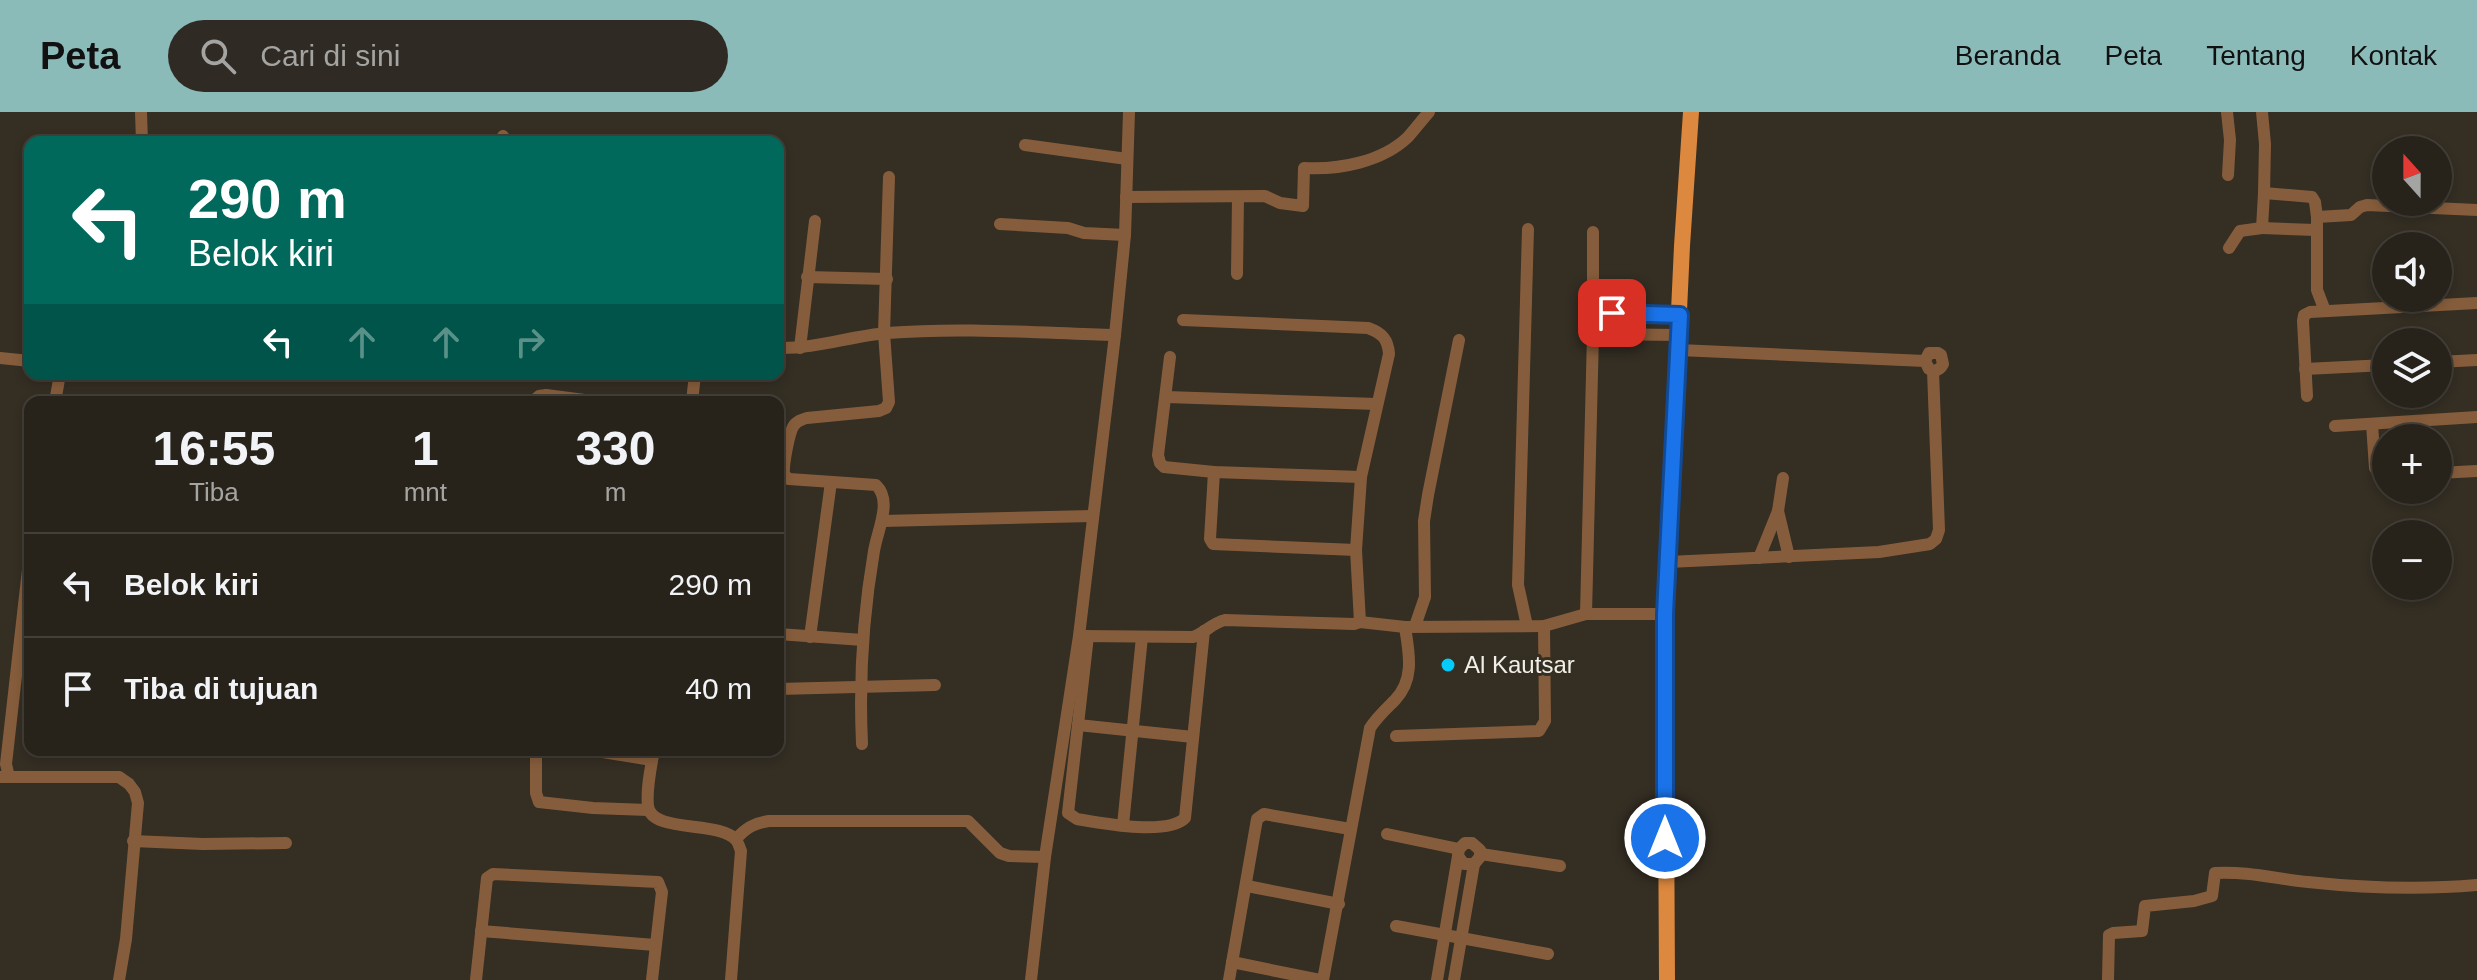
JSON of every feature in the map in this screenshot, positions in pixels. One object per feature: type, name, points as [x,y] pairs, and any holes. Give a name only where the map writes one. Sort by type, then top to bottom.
[{"type":"main road","points":[[1667,980],[1665,614],[1691,112]]},
{"type":"street","points":[[141,112],[142,136]]},
{"type":"street","points":[[1129,112],[1125,235],[1093,516],[1078,725],[1068,813],[1077,819],[1123,825],[1172,825],[1185,818],[1204,631]]},
{"type":"street","points":[[1126,197],[1265,196],[1280,203],[1303,206],[1304,168],[1318,169],[1359,162],[1384,154],[1407,138],[1429,112]]},
{"type":"street","points":[[2227,112],[2230,140],[2228,175]]},
{"type":"street","points":[[2262,112],[2265,144],[2262,228]]},
{"type":"street","points":[[1025,145],[1127,159]]},
{"type":"street","points":[[784,463],[793,426],[807,418],[879,411],[886,408],[889,402],[884,333],[889,177]]},
{"type":"street","points":[[2264,193],[2312,197],[2315,202],[2317,290],[2325,311]]},
{"type":"street","points":[[1237,274],[1238,197]]},
{"type":"street","points":[[2229,248],[2240,231],[2316,223],[2351,215],[2367,205],[2477,210]]},
{"type":"street","points":[[800,348],[815,221]]},
{"type":"street","points":[[1000,224],[1125,235]]},
{"type":"street","points":[[1527,626],[1518,585],[1528,229]]},
{"type":"street","points":[[1586,614],[1593,232]]},
{"type":"street","points":[[807,277],[887,279]]},
{"type":"street","points":[[2307,396],[2304,315],[2310,312],[2477,303]]},
{"type":"street","points":[[1593,313],[1680,315]]},
{"type":"street","points":[[1642,334],[1643,314]]},
{"type":"street","points":[[1183,320],[1368,328],[1386,338],[1389,354],[1361,477],[1356,550],[1360,622]]},
{"type":"street","points":[[784,348],[884,333],[947,331],[1115,335]]},
{"type":"street","points":[[1593,334],[1642,334],[1679,343],[1929,366],[1939,530],[1936,539],[1928,546],[1879,552],[1668,562]]},
{"type":"street","points":[[1232,962],[1322,980],[1339,904],[1370,728],[1407,683],[1410,627],[1424,606],[1424,521],[1459,340]]},
{"type":"street","points":[[1170,357],[1158,455],[1164,467],[1214,472],[1361,477]]},
{"type":"street","points":[[0,358],[24,360]]},
{"type":"street","points":[[2452,361],[2477,360]]},
{"type":"street","points":[[2305,369],[2372,366]]},
{"type":"street","points":[[1166,397],[1377,404]]},
{"type":"street","points":[[2335,426],[2477,417]]},
{"type":"street","points":[[2452,472],[2477,471]]},
{"type":"street","points":[[1214,472],[1210,539],[1213,544],[1356,550]]},
{"type":"street","points":[[784,475],[789,479],[878,487],[883,497],[863,640],[860,686],[862,744]]},
{"type":"street","points":[[1759,558],[1778,511],[1783,478]]},
{"type":"street","points":[[810,637],[831,482]]},
{"type":"street","points":[[1778,511],[1789,557]]},
{"type":"street","points":[[882,521],[1093,516]]},
{"type":"street","points":[[24,605],[5,777],[119,777],[135,792],[138,803],[126,939],[119,980]]},
{"type":"street","points":[[1084,636],[1193,637],[1212,624],[1225,620],[1360,622],[1410,627],[1544,626],[1586,614],[1665,614]]},
{"type":"street","points":[[1396,736],[1539,731],[1545,721],[1544,626]]},
{"type":"street","points":[[784,635],[863,640]]},
{"type":"street","points":[[1031,980],[1045,857],[1084,636]]},
{"type":"street","points":[[1123,825],[1142,637]]},
{"type":"street","points":[[784,689],[935,685]]},
{"type":"street","points":[[1078,725],[1193,737]]},
{"type":"street","points":[[536,756],[536,793],[539,802],[648,810],[663,821],[724,832],[736,839],[741,851],[741,864],[731,980]]},
{"type":"street","points":[[648,810],[653,756]]},
{"type":"street","points":[[1229,980],[1257,819],[1264,814],[1350,829]]},
{"type":"street","points":[[736,839],[757,822],[769,821],[968,821],[1000,853],[1045,857]]},
{"type":"street","points":[[1387,834],[1459,852]]},
{"type":"street","points":[[133,841],[286,843]]},
{"type":"street","points":[[1437,980],[1459,852],[1465,843],[1472,843],[1478,847],[1477,859],[1454,980]]},
{"type":"street","points":[[1459,852],[1464,864],[1477,859],[1560,866]]},
{"type":"street","points":[[2108,980],[2109,935],[2142,931],[2145,906],[2208,899],[2214,891],[2215,873],[2256,874],[2305,882],[2372,887],[2477,885]]},
{"type":"street","points":[[476,980],[487,878],[493,874],[594,881],[653,881],[660,884],[662,892],[652,980]]},
{"type":"street","points":[[1247,886],[1339,904]]},
{"type":"street","points":[[1396,926],[1444,942],[1459,952]]},
{"type":"street","points":[[481,931],[655,945]]},
{"type":"street","points":[[1444,942],[1461,938],[1548,954]]},
{"type":"place","name":"Al Kautsar","points":[[1448,665]]},
{"type":"route","points":[[1612,313],[1680,315],[1665,614],[1665,838]]}]
